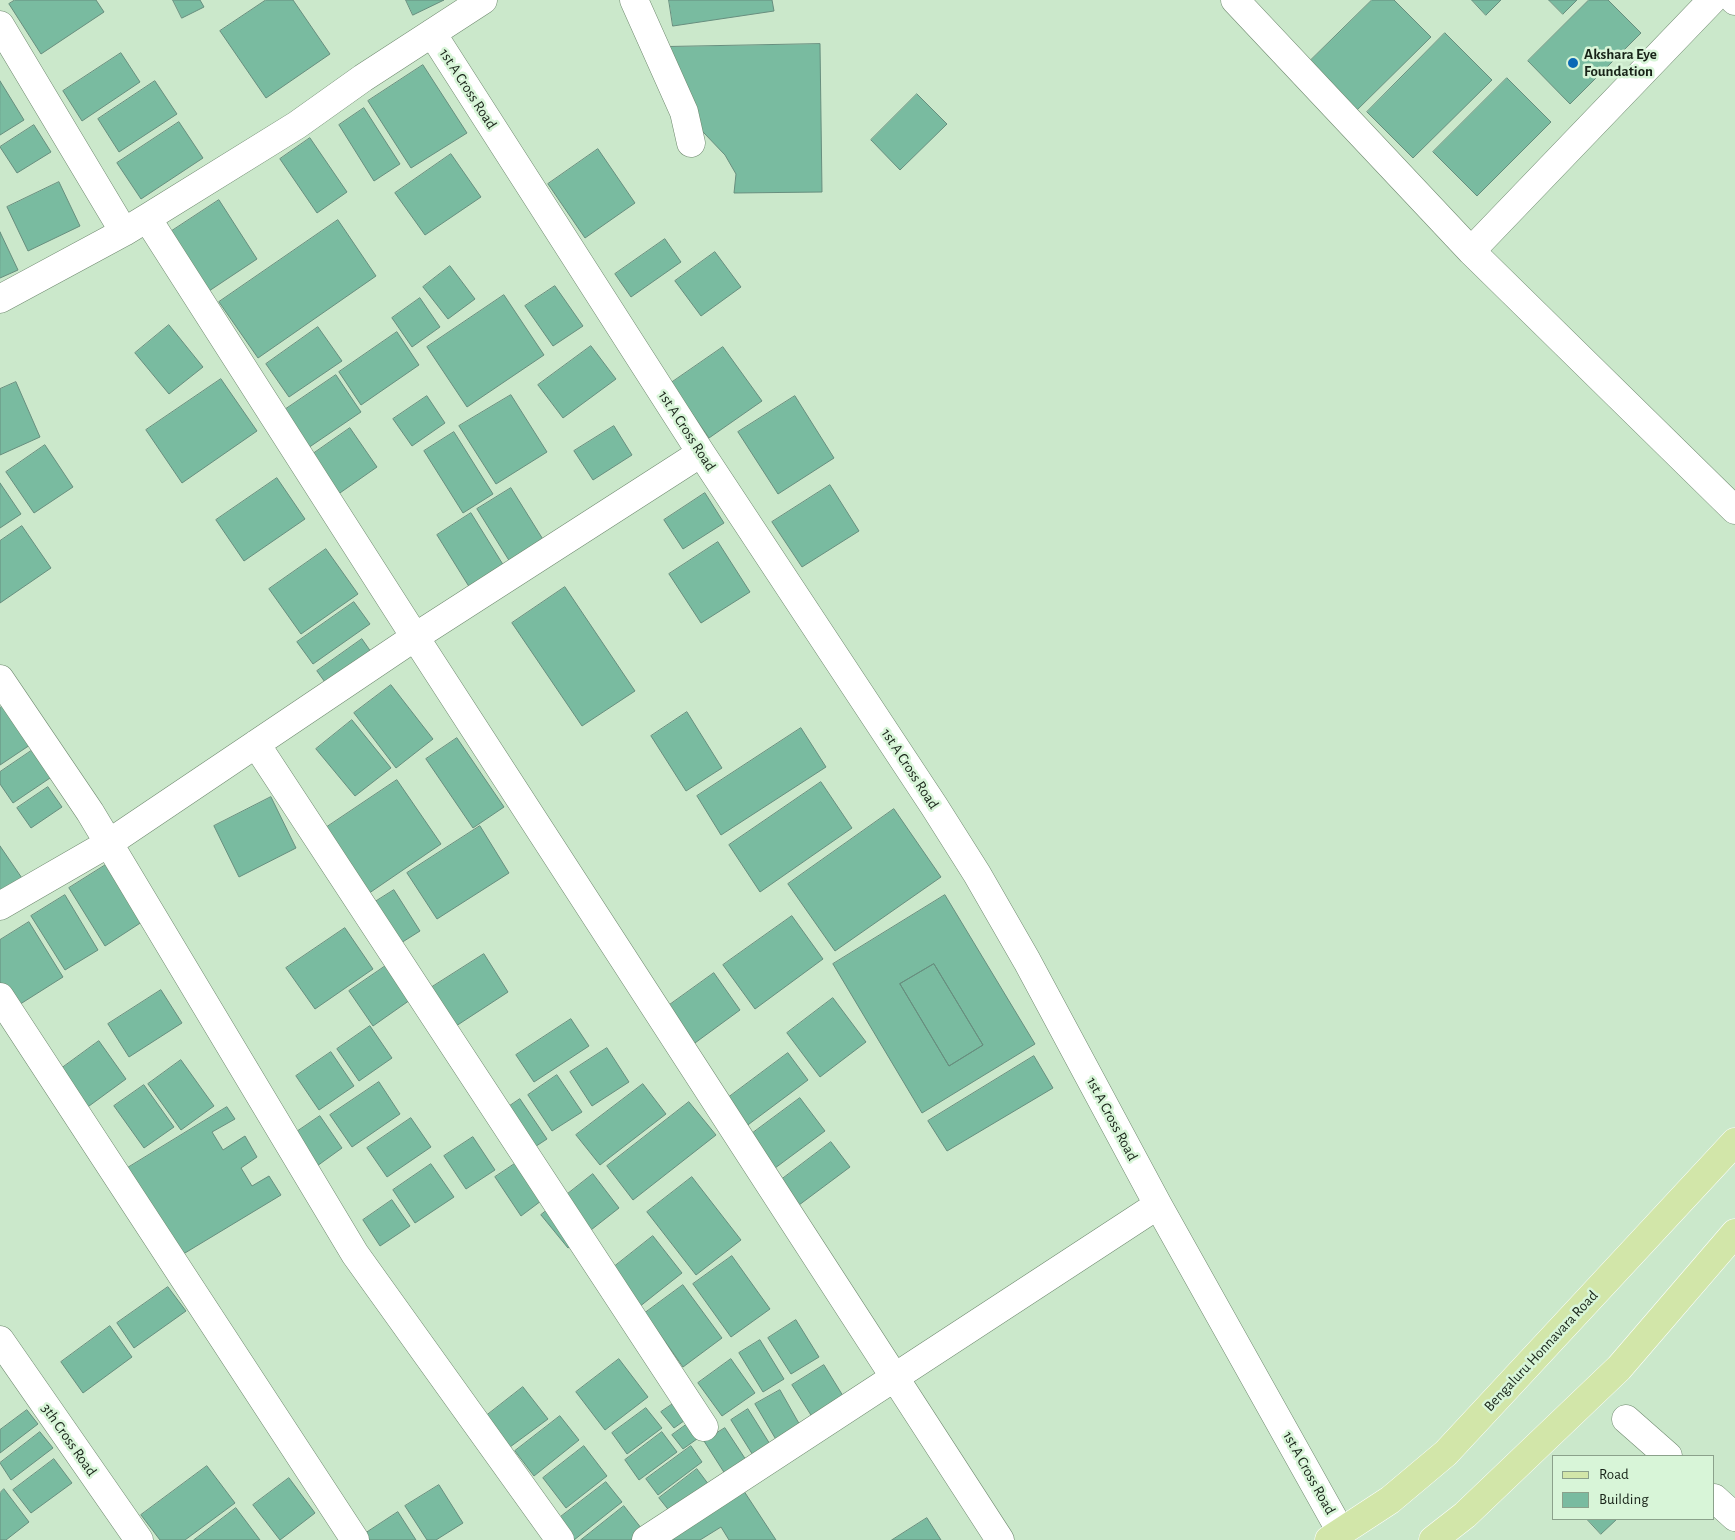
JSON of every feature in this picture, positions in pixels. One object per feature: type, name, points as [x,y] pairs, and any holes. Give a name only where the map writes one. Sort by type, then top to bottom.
[{"type":"main road","name":"Bengaluru Honnavara Road","points":[[1335,1536],[1390,1500],[1446,1453],[1735,1142]]},
{"type":"main road","points":[[1436,1539],[1465,1516],[1619,1368],[1735,1233]]},
{"type":"street","points":[[0,298],[147,218],[297,125],[363,78],[483,0]]},
{"type":"street","points":[[634,0],[684,112],[691,143]]},
{"type":"street","points":[[1236,0],[1471,251],[1735,510]]},
{"type":"street","points":[[1471,251],[1712,0]]},
{"type":"street","points":[[0,25],[124,232]]},
{"type":"street","name":"1st A Cross Road","points":[[432,33],[701,452],[934,806],[972,867],[1027,961],[1335,1536]]},
{"type":"street","points":[[147,218],[1000,1540]]},
{"type":"street","points":[[0,906],[109,843],[415,636],[701,452]]},
{"type":"street","points":[[0,679],[109,843],[355,1254],[560,1540]]},
{"type":"street","points":[[256,744],[704,1427]]},
{"type":"street","points":[[0,997],[355,1540]]},
{"type":"street","points":[[646,1540],[1158,1205]]},
{"type":"street","name":"3th Cross Road","points":[[0,1340],[139,1540]]},
{"type":"street","points":[[1626,1419],[1667,1455]]},
{"type":"street","points":[[1715,1499],[1735,1517]]},
{"type":"building","points":[[15,0],[96,0],[104,12],[41,54],[9,4]]},
{"type":"building","points":[[173,0],[200,0],[204,7],[182,18]]},
{"type":"building","points":[[266,0],[293,0],[330,54],[266,98],[220,31]]},
{"type":"building","points":[[406,0],[444,0],[413,15]]},
{"type":"building","points":[[669,0],[772,0],[774,11],[673,26]]},
{"type":"building","points":[[1372,0],[1394,0],[1431,37],[1355,112],[1307,64]]},
{"type":"building","points":[[1472,0],[1501,0],[1486,15]]},
{"type":"building","points":[[1549,0],[1577,0],[1563,14]]},
{"type":"building","points":[[1589,0],[1608,0],[1641,33],[1570,104],[1528,61]]},
{"type":"building","points":[[1445,33],[1492,80],[1413,158],[1367,112]]},
{"type":"building","points":[[820,44],[822,192],[734,193],[736,174],[725,155],[684,112],[662,47]]},
{"type":"building","points":[[121,53],[140,82],[82,121],[63,91]]},
{"type":"building","points":[[423,65],[467,133],[411,168],[368,101]]},
{"type":"building","points":[[1507,78],[1551,122],[1477,196],[1433,152]]},
{"type":"building","points":[[0,81],[24,120],[0,135]]},
{"type":"building","points":[[155,81],[177,114],[119,152],[98,119]]},
{"type":"building","points":[[917,94],[947,124],[900,170],[871,140]]},
{"type":"building","points":[[364,108],[400,164],[374,181],[339,125]]},
{"type":"building","points":[[179,122],[203,158],[141,199],[117,163]]},
{"type":"building","points":[[34,125],[51,152],[17,173],[0,147]]},
{"type":"building","points":[[310,138],[347,192],[317,213],[280,159]]},
{"type":"building","points":[[598,149],[635,203],[585,238],[548,184]]},
{"type":"building","points":[[451,154],[481,197],[425,235],[395,193]]},
{"type":"building","points":[[59,182],[80,226],[28,251],[7,207]]},
{"type":"building","points":[[219,200],[257,259],[191,303],[152,244]]},
{"type":"building","points":[[338,220],[376,276],[258,358],[219,302]]},
{"type":"building","points":[[0,232],[18,270],[0,278]]},
{"type":"building","points":[[665,239],[681,262],[631,297],[615,274]]},
{"type":"building","points":[[715,252],[741,287],[701,316],[675,281]]},
{"type":"building","points":[[450,266],[475,299],[448,319],[423,287]]},
{"type":"building","points":[[555,286],[583,326],[553,346],[525,306]]},
{"type":"building","points":[[504,295],[544,355],[467,407],[427,347]]},
{"type":"building","points":[[420,298],[440,327],[412,347],[392,318]]},
{"type":"building","points":[[169,325],[203,367],[169,394],[135,353]]},
{"type":"building","points":[[318,327],[342,361],[289,397],[266,364]]},
{"type":"building","points":[[397,332],[419,365],[361,405],[339,372]]},
{"type":"building","points":[[591,346],[616,379],[563,418],[538,385]]},
{"type":"building","points":[[723,347],[762,401],[709,438],[671,383]]},
{"type":"building","points":[[336,375],[361,412],[308,448],[283,411]]},
{"type":"building","points":[[221,379],[257,431],[182,483],[146,430]]},
{"type":"building","points":[[16,382],[40,437],[0,455],[0,389]]},
{"type":"building","points":[[511,395],[547,452],[496,484],[459,426]]},
{"type":"building","points":[[427,396],[445,423],[412,446],[393,419]]},
{"type":"building","points":[[795,396],[834,458],[778,494],[738,432]]},
{"type":"building","points":[[614,426],[632,455],[593,480],[574,451]]},
{"type":"building","points":[[350,428],[377,467],[337,495],[310,456]]},
{"type":"building","points":[[454,432],[493,494],[463,513],[424,451]]},
{"type":"building","points":[[45,445],[73,487],[34,513],[6,472]]},
{"type":"building","points":[[277,478],[305,519],[244,561],[216,520]]},
{"type":"building","points":[[0,483],[21,514],[0,528]]},
{"type":"building","points":[[830,485],[859,531],[802,567],[772,522]]},
{"type":"building","points":[[511,488],[549,549],[515,570],[477,509]]},
{"type":"building","points":[[705,493],[724,523],[683,549],[664,520]]},
{"type":"building","points":[[471,513],[507,571],[473,593],[437,535]]},
{"type":"building","points":[[22,526],[51,568],[0,603],[0,541]]},
{"type":"building","points":[[718,542],[750,592],[701,623],[669,574]]},
{"type":"building","points":[[326,549],[358,594],[301,634],[269,589]]},
{"type":"building","points":[[565,587],[635,691],[582,726],[512,623]]},
{"type":"building","points":[[354,602],[370,624],[313,664],[297,642]]},
{"type":"building","points":[[362,639],[385,672],[340,703],[317,671]]},
{"type":"building","points":[[391,685],[433,739],[396,768],[354,713]]},
{"type":"building","points":[[4,705],[30,745],[0,765],[0,708]]},
{"type":"building","points":[[687,712],[722,768],[686,791],[651,736]]},
{"type":"building","points":[[352,720],[391,768],[355,796],[316,749]]},
{"type":"building","points":[[801,728],[826,767],[721,835],[697,796]]},
{"type":"building","points":[[457,738],[504,807],[473,828],[426,759]]},
{"type":"building","points":[[37,747],[56,774],[13,803],[0,784],[0,772]]},
{"type":"building","points":[[397,780],[441,844],[362,898],[318,833]]},
{"type":"building","points":[[821,782],[852,828],[760,892],[729,845]]},
{"type":"building","points":[[48,787],[62,807],[31,828],[17,808]]},
{"type":"building","points":[[271,797],[296,848],[239,877],[214,826]]},
{"type":"building","points":[[894,809],[941,877],[835,951],[788,884]]},
{"type":"building","points":[[480,826],[509,873],[437,919],[407,873]]},
{"type":"building","points":[[0,846],[26,884],[0,901]]},
{"type":"building","points":[[112,861],[148,918],[105,946],[69,888]]},
{"type":"building","points":[[394,890],[420,931],[393,948],[367,907]]},
{"type":"building","points":[[65,895],[98,950],[65,970],[31,916]]},
{"type":"building","points":[[945,895],[1035,1044],[922,1113],[833,964]],"holes":[[[934,964],[983,1045],[949,1066],[900,984]]]},
{"type":"building","points":[[792,916],[823,959],[755,1009],[723,965]]},
{"type":"building","points":[[29,922],[63,977],[14,1008],[0,985],[0,940]]},
{"type":"building","points":[[345,928],[373,969],[315,1009],[286,968]]},
{"type":"building","points":[[484,954],[508,992],[453,1028],[429,989]]},
{"type":"building","points":[[934,964],[983,1045],[949,1066],[900,984]]},
{"type":"building","points":[[387,965],[410,1000],[373,1026],[349,991]]},
{"type":"building","points":[[714,973],[740,1010],[684,1051],[657,1014]]},
{"type":"building","points":[[161,990],[182,1023],[129,1057],[108,1024]]},
{"type":"building","points":[[833,998],[866,1042],[820,1077],[787,1033]]},
{"type":"building","points":[[571,1019],[589,1046],[534,1082],[516,1055]]},
{"type":"building","points":[[370,1026],[392,1058],[359,1081],[337,1049]]},
{"type":"building","points":[[99,1041],[126,1079],[74,1117],[47,1079]]},
{"type":"building","points":[[607,1048],[629,1082],[592,1106],[570,1072]]},
{"type":"building","points":[[331,1052],[354,1086],[319,1110],[296,1076]]},
{"type":"building","points":[[788,1053],[808,1080],[729,1139],[709,1112]]},
{"type":"building","points":[[1034,1056],[1053,1088],[947,1151],[928,1121]]},
{"type":"building","points":[[181,1060],[214,1106],[181,1130],[148,1084]]},
{"type":"building","points":[[557,1075],[582,1112],[552,1131],[528,1095]]},
{"type":"building","points":[[379,1082],[400,1114],[352,1147],[330,1115]]},
{"type":"building","points":[[643,1084],[666,1114],[600,1165],[576,1135]]},
{"type":"building","points":[[144,1085],[174,1127],[144,1148],[114,1106]]},
{"type":"building","points":[[800,1098],[825,1131],[763,1177],[738,1144]]},
{"type":"building","points":[[520,1099],[547,1139],[524,1154],[498,1114]]},
{"type":"building","points":[[689,1102],[716,1135],[633,1200],[607,1166]]},
{"type":"building","points":[[227,1107],[235,1119],[212,1132],[223,1150],[245,1136],[257,1157],[241,1168],[252,1186],[269,1176],[281,1195],[175,1259],[121,1172]]},
{"type":"building","points":[[320,1116],[342,1148],[317,1166],[295,1133]]},
{"type":"building","points":[[411,1118],[431,1147],[387,1177],[367,1148]]},
{"type":"building","points":[[473,1137],[495,1170],[466,1189],[444,1156]]},
{"type":"building","points":[[831,1142],[850,1167],[795,1208],[777,1183]]},
{"type":"building","points":[[516,1163],[541,1201],[521,1216],[495,1177]]},
{"type":"building","points":[[431,1164],[454,1197],[415,1223],[393,1190]]},
{"type":"building","points":[[593,1174],[619,1208],[568,1248],[541,1215]]},
{"type":"building","points":[[692,1177],[741,1240],[696,1275],[647,1212]]},
{"type":"building","points":[[392,1200],[410,1226],[380,1246],[363,1220]]},
{"type":"building","points":[[653,1236],[682,1273],[634,1311],[605,1274]]},
{"type":"building","points":[[732,1256],[770,1309],[731,1337],[693,1284]]},
{"type":"building","points":[[683,1285],[722,1338],[683,1367],[645,1313]]},
{"type":"building","points":[[168,1287],[186,1311],[134,1348],[117,1323]]},
{"type":"building","points":[[796,1320],[819,1357],[791,1374],[768,1338]]},
{"type":"building","points":[[110,1326],[132,1357],[83,1393],[61,1362]]},
{"type":"building","points":[[760,1340],[784,1379],[763,1392],[739,1353]]},
{"type":"building","points":[[619,1359],[648,1397],[605,1430],[576,1392]]},
{"type":"building","points":[[731,1359],[755,1393],[722,1416],[698,1383]]},
{"type":"building","points":[[824,1365],[848,1404],[816,1423],[792,1385]]},
{"type":"building","points":[[523,1387],[548,1419],[510,1447],[486,1416]]},
{"type":"building","points":[[780,1390],[805,1434],[781,1448],[755,1404]]},
{"type":"building","points":[[683,1397],[695,1413],[674,1428],[661,1412]]},
{"type":"building","points":[[646,1408],[662,1428],[627,1454],[612,1433]]},
{"type":"building","points":[[748,1409],[773,1449],[756,1460],[731,1420]]},
{"type":"building","points":[[27,1410],[38,1424],[0,1453],[0,1430]]},
{"type":"building","points":[[704,1412],[715,1426],[683,1449],[672,1435]]},
{"type":"building","points":[[560,1416],[579,1440],[534,1476],[515,1451]]},
{"type":"building","points":[[725,1428],[748,1463],[727,1477],[704,1441]]},
{"type":"building","points":[[40,1432],[53,1448],[11,1480],[0,1463]]},
{"type":"building","points":[[662,1432],[677,1452],[639,1480],[625,1460]]},
{"type":"building","points":[[584,1446],[607,1476],[566,1508],[543,1478]]},
{"type":"building","points":[[691,1446],[702,1462],[658,1495],[646,1479]]},
{"type":"building","points":[[54,1459],[72,1483],[31,1513],[13,1490]]},
{"type":"building","points":[[207,1466],[235,1503],[185,1540],[160,1540],[141,1515]]},
{"type":"building","points":[[697,1469],[709,1485],[671,1513],[659,1498]]},
{"type":"building","points":[[289,1478],[315,1513],[280,1540],[253,1505]]},
{"type":"building","points":[[736,1479],[776,1540],[729,1540],[721,1527],[700,1540],[642,1540]]},
{"type":"building","points":[[606,1482],[622,1502],[574,1540],[569,1540],[554,1522]]},
{"type":"building","points":[[439,1485],[463,1523],[436,1540],[427,1540],[405,1506]]},
{"type":"building","points":[[4,1489],[29,1522],[6,1540],[0,1540],[0,1493]]},
{"type":"building","points":[[624,1506],[645,1533],[636,1540],[581,1540]]},
{"type":"building","points":[[236,1508],[260,1540],[194,1540]]},
{"type":"building","points":[[398,1512],[416,1540],[355,1540]]},
{"type":"building","points":[[927,1518],[941,1540],[892,1540]]},
{"type":"building","points":[[1588,1520],[1616,1520],[1601,1534]]},
{"type":"place","name":"Akshara Eye Foundation","points":[[1573,63]]}]
